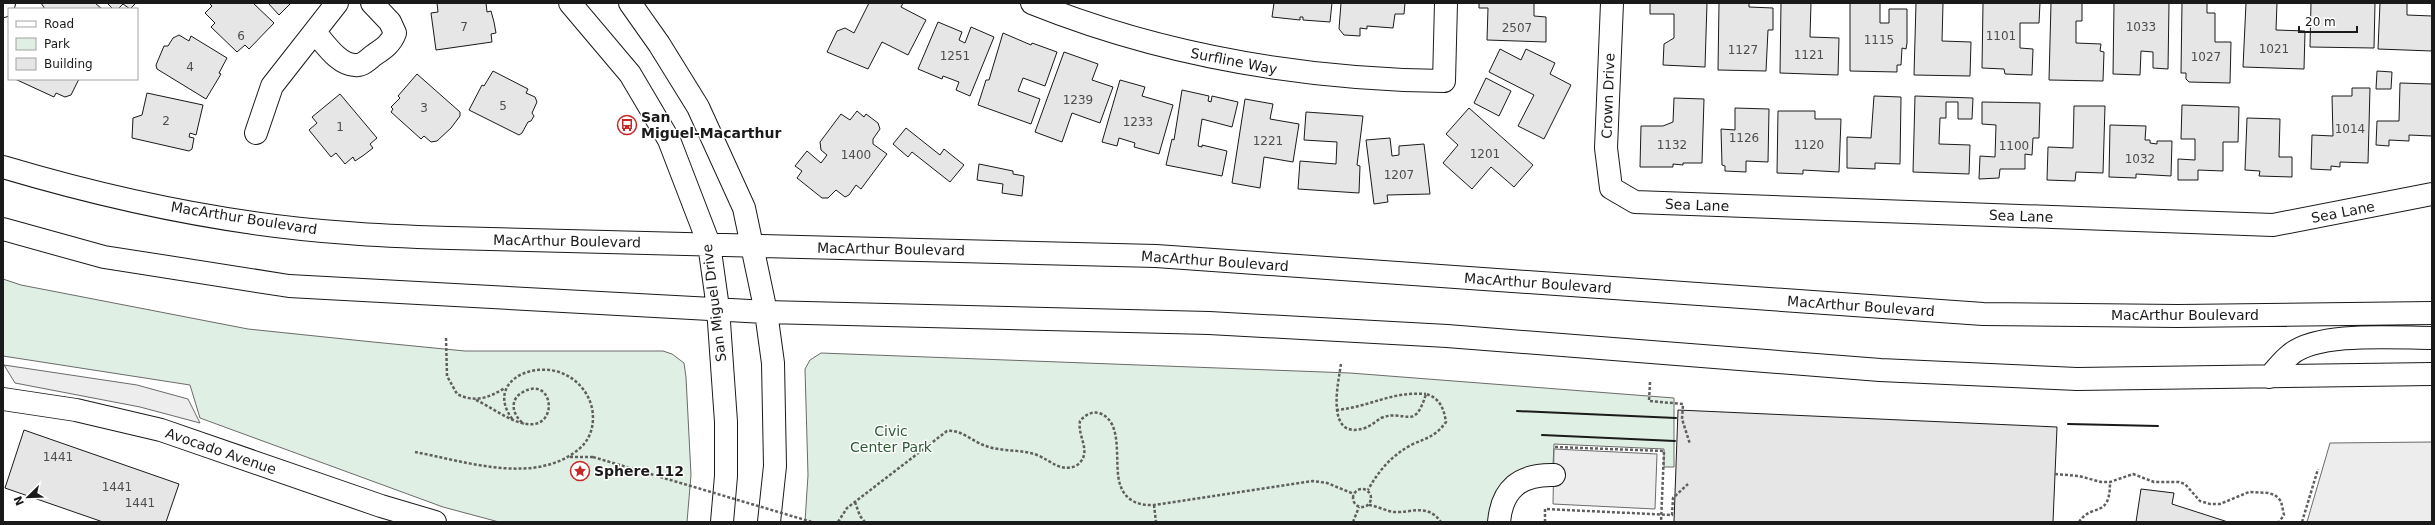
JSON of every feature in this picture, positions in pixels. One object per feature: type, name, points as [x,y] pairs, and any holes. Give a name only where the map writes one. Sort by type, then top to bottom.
[{"type":"main road","points":[[256,133],[272,86],[337,3]]},
{"type":"main road","points":[[315,32],[339,58],[349,65],[360,65],[384,48],[392,40],[395,33],[390,22],[372,3]]},
{"type":"main road","name":"San Miguel Drive","points":[[570,3],[630,74],[669,140],[709,244],[718,308],[726,422],[726,476],[722,522]]},
{"type":"main road","points":[[630,3],[659,44],[698,107],[744,208],[766,312],[773,363],[775,466],[769,522]]},
{"type":"main road","name":"Surfline Way","points":[[1032,3],[1115,33],[1223,60],[1332,76],[1444,81],[1446,3]]},
{"type":"main road","name":"Crown Drive","points":[[1611,188],[1606,148],[1612,3]]},
{"type":"main road","name":"MacArthur Boulevard","points":[[3,167],[146,203],[254,222],[347,233],[451,238],[709,244],[752,247],[1156,256],[1984,314],[2178,316],[2432,313]]},
{"type":"main road","name":"Sea Lane","points":[[1611,188],[1635,202],[1663,204],[2273,225],[2432,194]]},
{"type":"main road","points":[[3,229],[104,257],[289,286],[718,308],[766,312],[1209,322],[1447,336],[1880,370],[2076,380],[2269,378],[2432,374]]},
{"type":"main road","points":[[2269,378],[2290,354],[2307,344],[2351,338],[2432,338]]},
{"type":"main road","name":"Avocado Avenue","points":[[3,398],[76,410],[161,430],[381,506],[435,522]]},
{"type":"main road","points":[[1499,522],[1505,496],[1516,484],[1531,476],[1554,475]]},
{"type":"path","points":[[446,338],[446,376],[451,387],[457,394],[476,400],[513,420],[524,424],[533,424],[544,420],[550,412],[550,403],[546,394],[539,389],[529,388],[519,394],[514,401],[513,411],[517,419],[524,424]]},
{"type":"path","points":[[1340,364],[1336,393],[1336,410],[1344,426],[1358,430],[1367,428],[1382,418],[1414,416],[1421,410],[1426,394]]},
{"type":"path","points":[[476,400],[487,398],[506,388],[513,380],[534,371],[557,372],[571,378],[583,388],[590,400],[593,415],[592,430],[587,443],[570,457]]},
{"type":"path","points":[[1650,382],[1649,401],[1683,404],[1682,419],[1690,444]]},
{"type":"path","points":[[506,388],[503,399],[505,410],[513,420]]},
{"type":"path","points":[[1336,410],[1366,406],[1394,394],[1426,394],[1434,396],[1444,409],[1446,422],[1432,437],[1412,445],[1387,463],[1379,470],[1368,490]]},
{"type":"path","points":[[838,522],[841,514],[855,502],[938,436],[952,430],[985,446],[1027,453],[1037,456],[1059,468],[1070,468],[1080,463],[1085,452],[1080,433],[1080,420],[1091,413],[1097,412],[1107,417],[1113,426],[1118,453],[1118,479],[1125,494],[1137,503],[1154,505],[1277,485],[1313,481],[1327,483],[1354,494]]},
{"type":"path","points":[[1555,446],[1664,451],[1661,522]]},
{"type":"path","points":[[415,452],[464,463],[512,468],[533,467],[570,457],[593,457],[812,522]]},
{"type":"path","points":[[2302,522],[2318,469]]},
{"type":"path","points":[[2056,474],[2079,476],[2101,482],[2110,482],[2134,474],[2154,482],[2179,482],[2185,484],[2200,501],[2210,504],[2220,504],[2248,492],[2268,492],[2275,495],[2281,501],[2284,515],[2279,522]]},
{"type":"path","points":[[2079,522],[2085,516],[2106,505],[2110,495],[2110,482]]},
{"type":"path","points":[[1545,522],[1545,509],[1672,515],[1673,498],[1688,484]]},
{"type":"path","points":[[1359,507],[1353,500],[1354,494],[1361,489],[1368,490]]},
{"type":"path","points":[[1368,490],[1372,497],[1369,505]]},
{"type":"path","points":[[855,502],[860,516],[865,522]]},
{"type":"path","points":[[1154,505],[1156,522]]},
{"type":"path","points":[[1359,507],[1369,505],[1393,512],[1420,509],[1428,512],[1441,522]]},
{"type":"path","points":[[1353,522],[1359,507]]},
{"type":"green space","points":[[3,279],[21,285],[248,329],[465,351],[663,351],[672,354],[684,363],[686,377],[691,475],[687,522],[499,522],[443,507],[200,418],[190,385],[3,356]]},
{"type":"green space","name":"Civic Center Park","points":[[821,353],[1350,373],[1674,398],[1674,467],[1664,467],[1664,449],[1554,444],[1553,465],[1490,522],[805,522],[808,475],[805,369],[810,360]]},
{"type":"shaded area","points":[[4,365],[137,385],[188,399],[200,423],[140,407],[15,383]]},
{"type":"shaded area","points":[[2432,442],[2432,522],[2307,522],[2330,443]]},
{"type":"shaded area","points":[[1554,449],[1657,454],[1655,509],[1553,504]]},
{"type":"building","points":[[41,3],[95,3],[101,8],[44,8]]},
{"type":"building","points":[[107,3],[136,3],[131,8],[123,4],[119,8],[112,8]]},
{"type":"building","points":[[209,3],[253,3],[274,23],[249,49],[245,45],[237,52],[211,27],[215,23],[205,13],[212,6]]},
{"type":"building","points":[[268,3],[291,3],[279,15]]},
{"type":"building","points":[[437,3],[486,3],[487,12],[491,11],[496,33],[491,34],[492,42],[436,50],[431,13],[438,12]]},
{"type":"building","points":[[869,3],[903,3],[901,7],[926,20],[908,55],[882,42],[868,69],[827,52],[837,31],[845,28],[854,33]]},
{"type":"building","points":[[1274,3],[1332,3],[1330,22],[1303,20],[1303,17],[1300,17],[1300,20],[1272,17]]},
{"type":"building","points":[[1341,3],[1405,3],[1404,14],[1395,14],[1393,28],[1367,26],[1367,29],[1360,28],[1360,36],[1344,35],[1339,29]]},
{"type":"building","points":[[1479,3],[1534,3],[1534,16],[1546,17],[1546,42],[1487,40],[1488,8],[1479,8]]},
{"type":"building","points":[[1650,3],[1707,3],[1705,67],[1663,65],[1664,44],[1674,38],[1674,14],[1650,14]]},
{"type":"building","points":[[1719,3],[1749,3],[1749,7],[1773,8],[1773,30],[1768,30],[1766,71],[1718,70]]},
{"type":"building","points":[[1781,3],[1811,3],[1810,37],[1839,38],[1838,75],[1780,73]]},
{"type":"building","points":[[1850,3],[1880,3],[1880,23],[1889,23],[1889,9],[1907,9],[1907,43],[1906,49],[1902,48],[1901,65],[1897,65],[1897,72],[1850,71]]},
{"type":"building","points":[[1916,3],[1943,3],[1942,41],[1971,42],[1970,76],[1914,75]]},
{"type":"building","points":[[1983,3],[2040,3],[2039,23],[2020,23],[2020,48],[2033,49],[2032,75],[2005,74],[2004,69],[1982,68]]},
{"type":"building","points":[[2051,3],[2082,3],[2082,21],[2076,21],[2076,43],[2101,44],[2100,51],[2104,52],[2103,81],[2049,80]]},
{"type":"building","points":[[2114,3],[2169,3],[2168,69],[2153,68],[2153,52],[2141,51],[2140,75],[2113,74]]},
{"type":"building","points":[[2182,3],[2207,3],[2207,13],[2215,13],[2215,42],[2231,42],[2230,83],[2189,82],[2186,79],[2186,73],[2181,73]]},
{"type":"building","points":[[2246,3],[2277,3],[2276,30],[2305,31],[2304,69],[2243,67]]},
{"type":"building","points":[[2311,3],[2375,3],[2374,48],[2310,47]]},
{"type":"building","points":[[2380,3],[2407,3],[2407,15],[2432,16],[2432,51],[2378,49]]},
{"type":"building","points":[[938,22],[962,32],[959,40],[965,43],[971,27],[994,37],[970,96],[956,90],[959,82],[943,76],[942,79],[918,69]]},
{"type":"building","points":[[1003,33],[1031,45],[1032,43],[1057,52],[1045,86],[1023,78],[1018,91],[1040,99],[1031,124],[978,105],[986,80],[989,80]]},
{"type":"building","points":[[179,35],[189,41],[191,36],[227,58],[219,73],[221,74],[206,99],[157,69],[156,65],[164,46],[168,46],[173,38]]},
{"type":"building","points":[[1500,49],[1521,60],[1526,49],[1555,63],[1550,74],[1571,85],[1544,139],[1518,126],[1534,95],[1489,72]]},
{"type":"building","points":[[1064,52],[1098,64],[1092,80],[1113,87],[1100,123],[1072,113],[1062,142],[1035,132]]},
{"type":"building","points":[[493,71],[528,89],[526,93],[535,97],[537,102],[532,113],[534,116],[519,135],[469,110],[482,85],[484,86]]},
{"type":"building","points":[[2377,71],[2392,72],[2391,89],[2376,89]]},
{"type":"building","points":[[417,74],[460,112],[460,116],[451,128],[437,141],[431,142],[424,136],[421,139],[391,112],[393,109],[391,107],[400,98],[398,96]]},
{"type":"building","points":[[1486,78],[1511,91],[1499,116],[1474,103]]},
{"type":"building","points":[[17,80],[78,80],[71,95],[65,97],[56,93],[54,97]]},
{"type":"building","points":[[1120,80],[1145,87],[1142,96],[1173,105],[1159,154],[1134,147],[1135,143],[1119,138],[1117,146],[1102,142]]},
{"type":"building","points":[[2400,83],[2432,84],[2432,136],[2409,135],[2409,141],[2389,140],[2389,146],[2376,145],[2377,121],[2399,121]]},
{"type":"building","points":[[2352,88],[2370,88],[2368,163],[2340,162],[2340,167],[2331,166],[2331,170],[2311,169],[2312,135],[2333,136],[2332,96],[2352,96]]},
{"type":"building","points":[[1182,90],[1209,96],[1208,101],[1211,102],[1212,96],[1238,102],[1232,127],[1202,119],[1198,146],[1202,147],[1202,145],[1227,151],[1222,176],[1166,165],[1172,139],[1174,140]]},
{"type":"building","points":[[147,93],[203,105],[196,135],[190,133],[189,137],[194,138],[192,149],[189,151],[132,138],[133,118],[142,115]]},
{"type":"building","points":[[340,94],[377,138],[370,144],[373,148],[355,161],[353,157],[345,164],[336,153],[331,157],[309,130],[317,123],[312,117]]},
{"type":"building","points":[[1874,96],[1901,97],[1900,164],[1875,163],[1875,169],[1847,168],[1847,137],[1871,138]]},
{"type":"building","points":[[1915,96],[1973,98],[1972,119],[1958,119],[1958,102],[1946,102],[1946,118],[1940,118],[1939,144],[1970,145],[1969,174],[1913,172]]},
{"type":"building","points":[[1674,98],[1704,99],[1702,163],[1683,163],[1683,165],[1673,164],[1673,167],[1640,167],[1641,126],[1663,126],[1673,122]]},
{"type":"building","points":[[1245,99],[1273,104],[1270,119],[1299,124],[1293,162],[1264,157],[1260,188],[1232,183]]},
{"type":"building","points":[[1982,102],[2040,103],[2039,138],[2033,138],[2032,155],[2025,154],[2025,169],[2000,169],[1999,178],[1979,179],[1980,156],[1995,157],[1996,125],[1982,124]]},
{"type":"building","points":[[2182,105],[2239,107],[2238,142],[2223,142],[2223,171],[2198,170],[2198,180],[2178,180],[2178,159],[2195,160],[2195,139],[2181,139]]},
{"type":"building","points":[[2074,106],[2105,106],[2103,173],[2076,172],[2075,181],[2047,180],[2048,147],[2073,148]]},
{"type":"building","points":[[1469,108],[1533,165],[1514,187],[1491,167],[1472,189],[1443,163],[1458,145],[1446,134]]},
{"type":"building","points":[[1735,108],[1769,109],[1768,162],[1746,161],[1746,172],[1725,171],[1725,166],[1722,165],[1721,129],[1735,130]]},
{"type":"building","points":[[857,111],[864,117],[866,114],[878,123],[880,129],[873,139],[873,144],[887,154],[861,189],[856,185],[849,195],[845,197],[836,190],[828,198],[822,198],[797,178],[802,171],[795,166],[807,151],[821,163],[827,155],[821,150],[820,142],[841,114],[850,120]]},
{"type":"building","points":[[1778,111],[1815,111],[1815,119],[1841,119],[1839,172],[1803,170],[1803,174],[1777,173]]},
{"type":"building","points":[[1306,112],[1363,116],[1357,165],[1360,166],[1359,193],[1298,189],[1300,161],[1336,164],[1337,142],[1304,140]]},
{"type":"building","points":[[2247,118],[2280,119],[2279,157],[2292,157],[2292,177],[2259,176],[2260,171],[2245,170]]},
{"type":"building","points":[[2110,125],[2146,126],[2145,140],[2150,140],[2150,143],[2157,144],[2157,141],[2172,141],[2171,176],[2136,174],[2136,178],[2109,177]]},
{"type":"building","points":[[906,128],[940,155],[944,149],[964,165],[950,182],[912,152],[908,157],[893,144]]},
{"type":"building","points":[[1390,138],[1392,156],[1399,155],[1399,146],[1424,144],[1430,194],[1387,195],[1388,202],[1374,204],[1366,140]]},
{"type":"building","points":[[979,164],[1013,171],[1013,174],[1024,176],[1022,196],[1002,193],[1003,184],[977,180]]},
{"type":"building","points":[[1678,410],[2057,427],[2053,522],[1674,522]]},
{"type":"building","points":[[24,430],[179,484],[166,522],[103,522],[5,488]]},
{"type":"building","points":[[2141,489],[2174,493],[2172,504],[2228,522],[2136,522]]},
{"type":"wall","points":[[1517,411],[1676,418]]},
{"type":"wall","points":[[2068,424],[2158,426]]},
{"type":"wall","points":[[1542,435],[1675,441]]},
{"type":"place","name":"San Miguel-Macarthur","points":[[627,125]]},
{"type":"place","name":"Sphere 112","points":[[580,471]]}]
